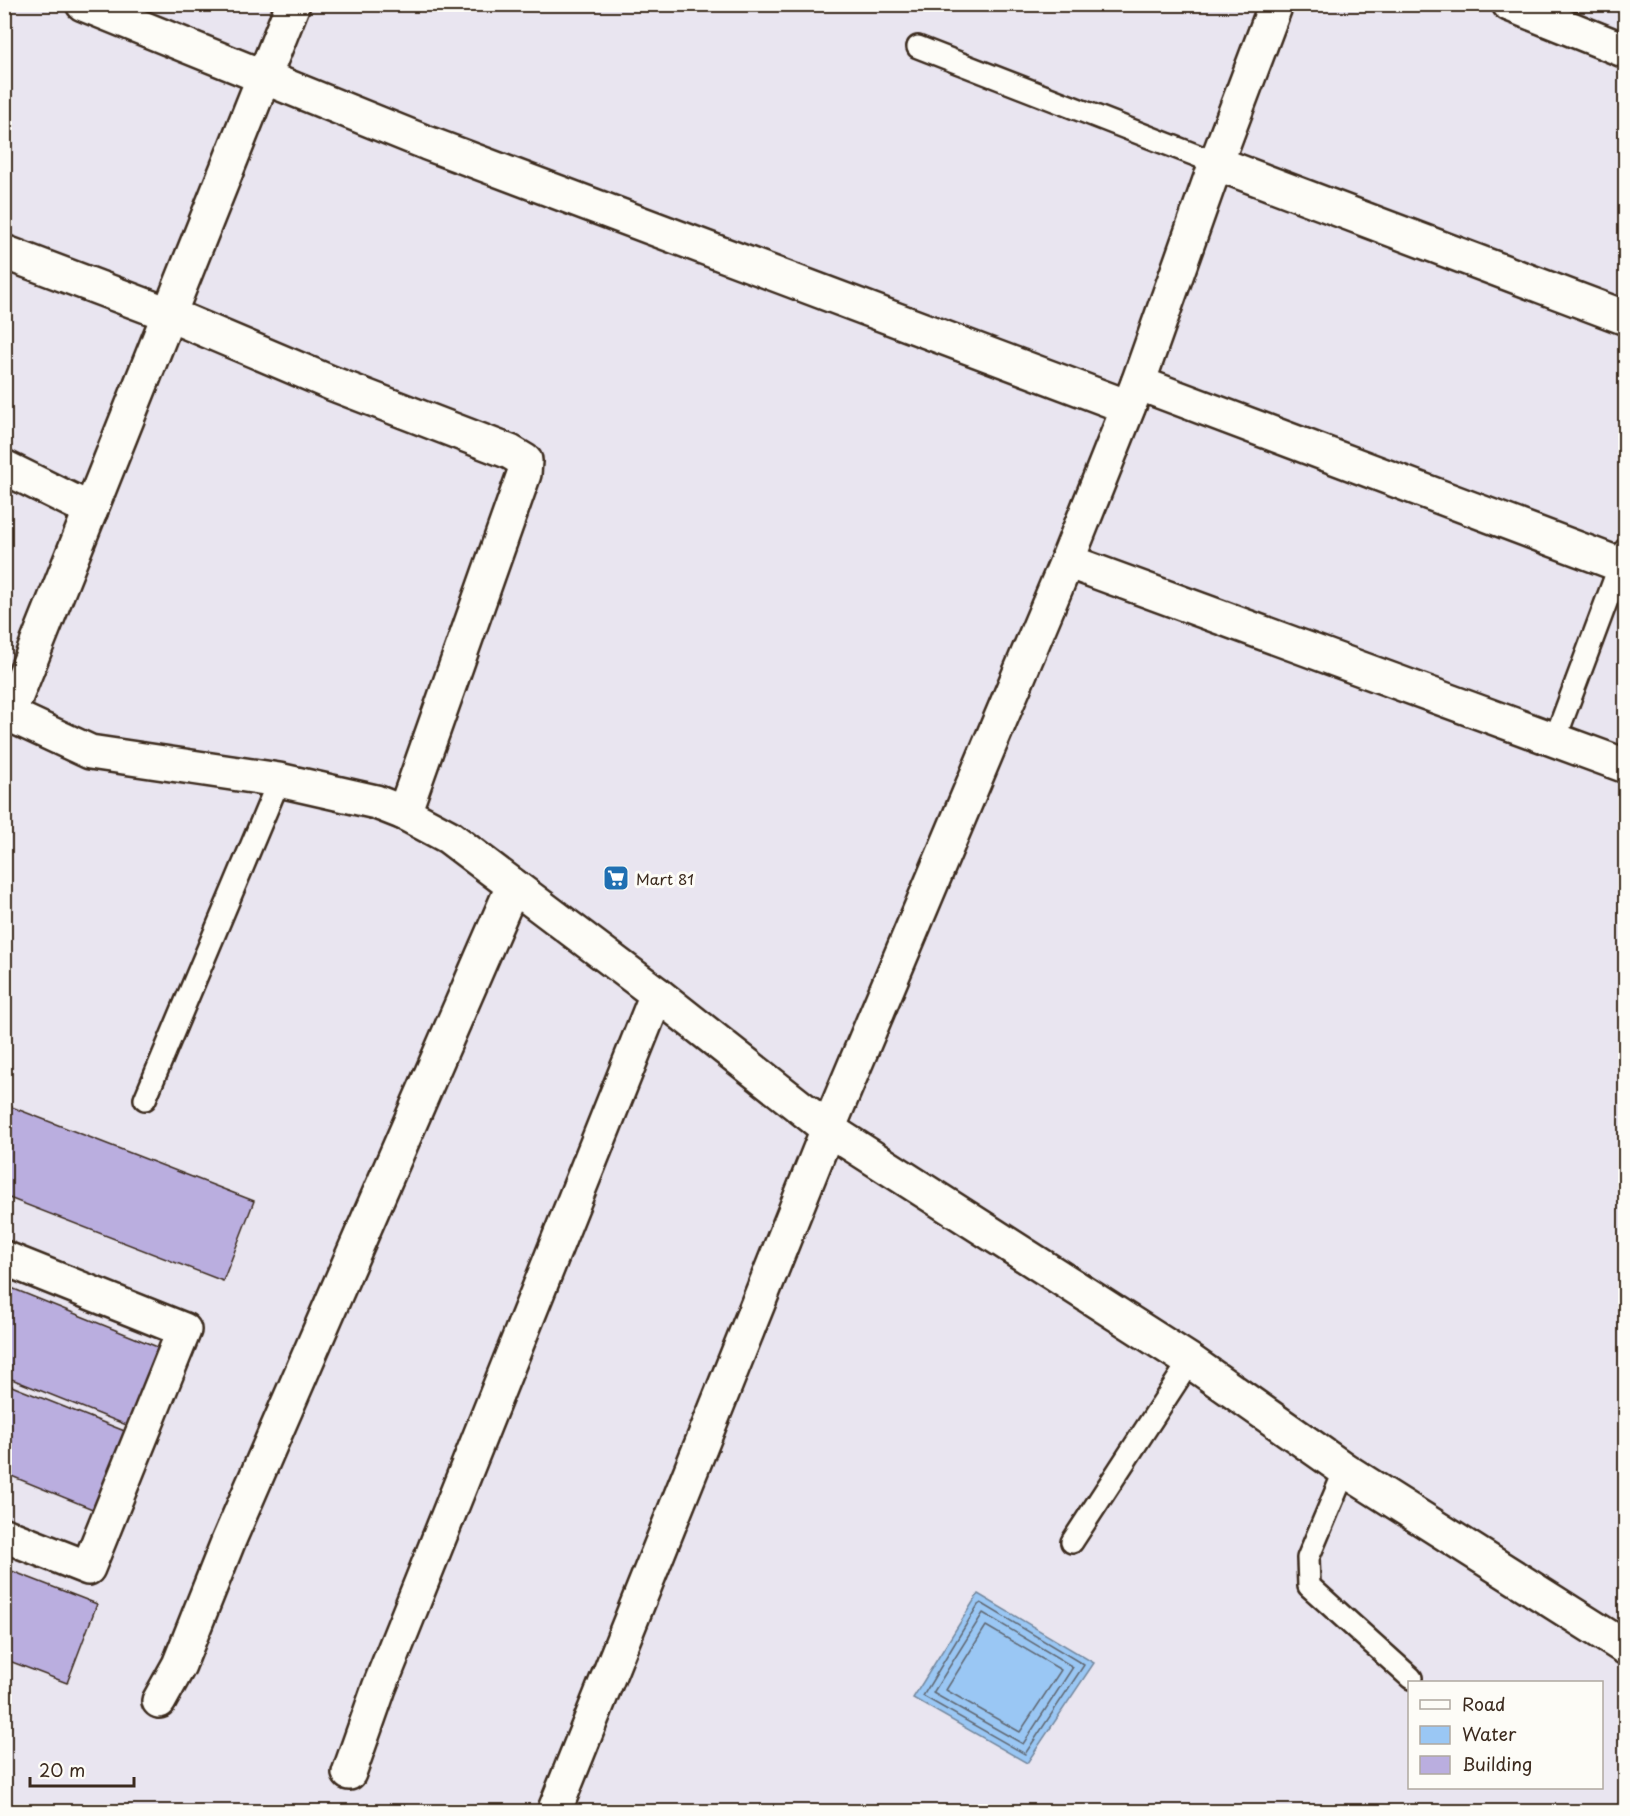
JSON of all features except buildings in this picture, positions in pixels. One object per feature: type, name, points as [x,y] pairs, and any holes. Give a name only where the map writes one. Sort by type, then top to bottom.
[{"type":"street","points":[[83,4],[427,143],[1133,395],[1623,560]]},
{"type":"street","points":[[293,4],[91,510],[7,713],[90,752],[279,780],[376,802],[404,813],[449,837],[657,994],[828,1129],[1190,1361],[1345,1470],[1626,1648]]},
{"type":"street","points":[[554,1812],[828,1129],[1067,561],[1133,395],[1276,4]]},
{"type":"street","points":[[1509,4],[1626,51]]},
{"type":"street","points":[[1216,163],[1626,318]]},
{"type":"street","points":[[4,252],[168,314],[525,461],[524,474],[404,813]]},
{"type":"street","points":[[4,467],[91,510]]},
{"type":"street","points":[[1067,561],[1626,766]]},
{"type":"street","points":[[159,1701],[178,1665],[228,1542],[513,886]]},
{"type":"street","points":[[349,1773],[379,1688],[657,994]]},
{"type":"street","points":[[4,1258],[184,1330],[88,1568],[4,1535]]},
{"type":"lane","points":[[918,47],[1216,163]]},
{"type":"lane","points":[[1555,739],[1623,560]]},
{"type":"lane","points":[[145,1099],[279,780]]},
{"type":"lane","points":[[1072,1542],[1190,1361]]},
{"type":"lane","points":[[1345,1470],[1308,1558],[1309,1586],[1411,1678]]},
{"type":"water","points":[[978,1594],[1094,1663],[1027,1763],[913,1698]]},
{"type":"place","name":"Mart 81","points":[[616,878]]}]
